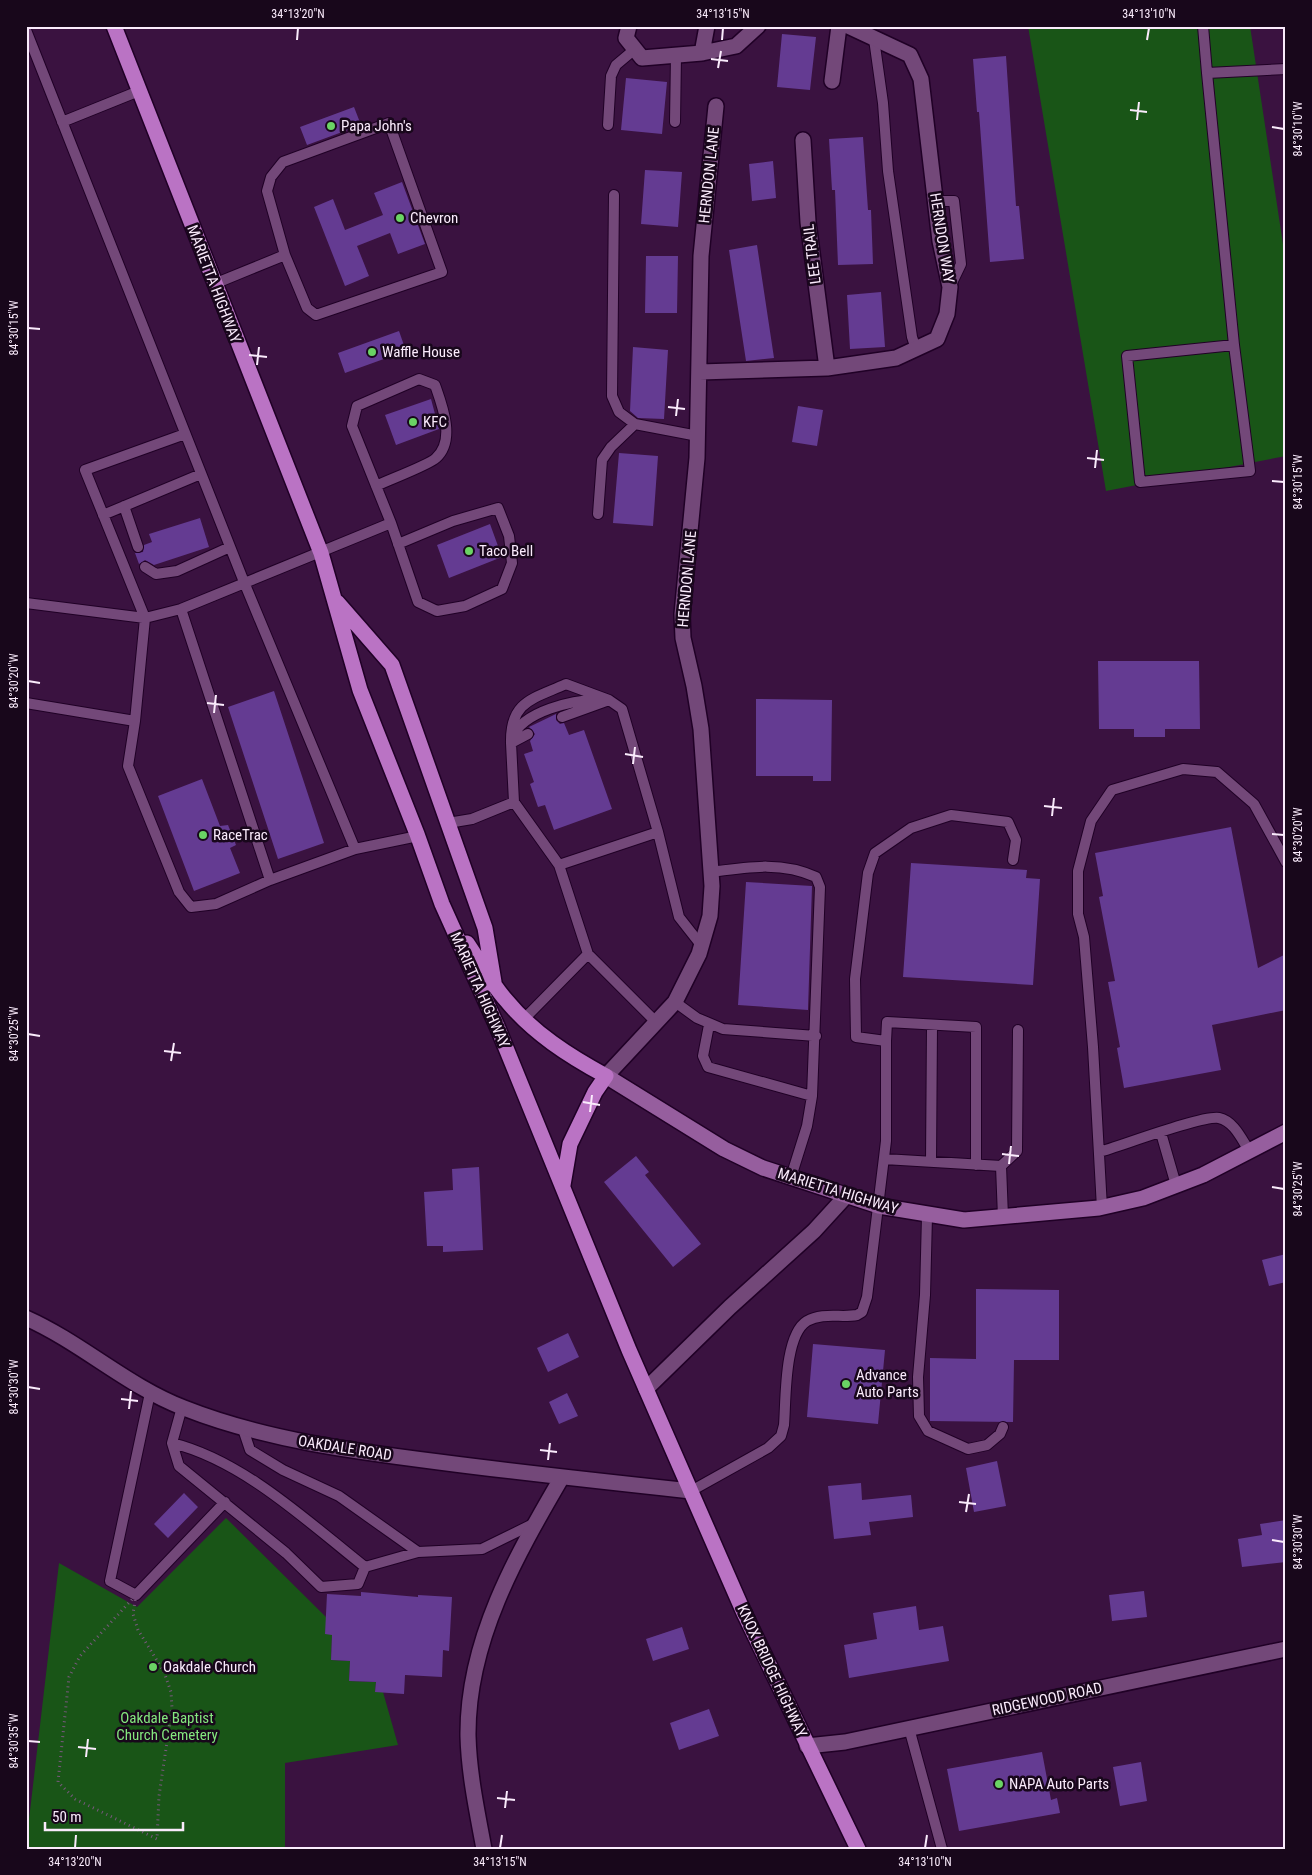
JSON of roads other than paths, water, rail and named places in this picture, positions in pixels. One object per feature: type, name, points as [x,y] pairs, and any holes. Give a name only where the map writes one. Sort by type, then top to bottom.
[{"type":"main road","name":"MARIETTA HIGHWAY","points":[[114,26],[321,553],[360,690],[418,836],[442,904],[497,1026],[646,1388],[691,1491]]},
{"type":"main road","name":"MARIETTA HIGHWAY","points":[[334,599],[392,665],[485,928],[494,982]]},
{"type":"main road","name":"MARIETTA HIGHWAY","points":[[442,904],[505,1000],[532,1028],[576,1060],[606,1076],[724,1149],[763,1168],[878,1206],[927,1216],[964,1220],[1102,1208],[1144,1198],[1176,1185],[1250,1152],[1286,1132]]},
{"type":"main road","points":[[563,1185],[570,1144],[595,1092],[606,1076]]},
{"type":"main road","name":"KNOX BRIDGE HIGHWAY","points":[[691,1491],[744,1613],[858,1849]]},
{"type":"street","points":[[629,26],[626,38],[642,58],[702,52],[736,46],[758,26]]},
{"type":"street","points":[[702,52],[707,26]]},
{"type":"street","points":[[832,81],[839,26]]},
{"type":"street","name":"HERNDON WAY","points":[[700,372],[827,368],[896,358],[937,340],[947,314],[950,287],[940,241],[921,79],[910,55],[848,26]]},
{"type":"street","name":"HERNDON LANE","points":[[606,1076],[675,1002],[699,954],[710,916],[711,872],[701,729],[683,638],[682,614],[691,538],[698,436],[701,256],[716,106]]},
{"type":"street","name":"LEE TRAIL","points":[[803,140],[808,222],[827,368]]},
{"type":"street","points":[[646,1388],[730,1307],[814,1231],[846,1196]]},
{"type":"street","name":"OAKDALE ROAD","points":[[26,1318],[52,1330],[150,1393],[182,1407],[243,1429],[353,1450],[562,1477],[691,1491]]},
{"type":"street","points":[[484,1849],[470,1772],[468,1734],[472,1689],[479,1651],[512,1566],[562,1477]]},
{"type":"street","name":"RIDGEWOOD ROAD","points":[[807,1746],[845,1742],[1286,1650]]},
{"type":"lane","points":[[1203,26],[1234,345],[1250,471],[1140,482],[1127,356],[1234,345]]},
{"type":"lane","points":[[26,30],[244,582],[355,849]]},
{"type":"lane","points":[[874,39],[896,228],[912,337],[916,349]]},
{"type":"lane","points":[[608,125],[611,76],[616,65],[635,49]]},
{"type":"lane","points":[[675,122],[676,55]]},
{"type":"lane","points":[[1207,73],[1286,69]]},
{"type":"lane","points":[[62,122],[139,91]]},
{"type":"lane","points":[[389,123],[442,272],[316,315],[307,308],[286,255],[267,191],[271,177],[283,162],[389,123]]},
{"type":"lane","points":[[614,195],[612,396],[618,412],[635,424],[698,436]]},
{"type":"lane","points":[[214,284],[286,255]]},
{"type":"lane","points":[[376,486],[436,458],[446,441],[446,415],[435,385],[419,379],[357,406],[352,426],[376,486],[391,523],[398,544],[418,602],[437,611],[465,606],[502,589],[512,563],[509,536],[498,508],[453,520],[398,544]]},
{"type":"lane","points":[[598,514],[602,460],[611,447],[635,424]]},
{"type":"lane","points":[[185,434],[85,470],[145,618],[135,721],[128,766],[179,892],[191,907],[216,904],[270,880],[355,849],[418,836]]},
{"type":"lane","points":[[103,515],[201,474]]},
{"type":"lane","points":[[124,506],[138,546]]},
{"type":"lane","points":[[26,603],[145,618],[181,609],[391,523]]},
{"type":"lane","points":[[146,567],[156,574],[177,571],[230,547]]},
{"type":"lane","points":[[181,609],[270,880]]},
{"type":"lane","points":[[657,1023],[588,954],[559,865],[514,802],[511,724],[519,709],[526,702],[566,684],[610,700],[622,709],[658,832],[679,916],[701,945]]},
{"type":"lane","points":[[511,743],[515,729],[524,722],[558,706],[583,700],[610,700]]},
{"type":"lane","points":[[562,717],[610,700]]},
{"type":"lane","points":[[26,703],[135,721]]},
{"type":"lane","points":[[511,743],[528,734]]},
{"type":"lane","points":[[1102,1208],[1085,946],[1078,914],[1078,872],[1091,821],[1112,790],[1183,769],[1218,772],[1254,804],[1286,862]]},
{"type":"lane","points":[[448,823],[472,819],[514,802]]},
{"type":"lane","points":[[886,1041],[856,1037],[855,979],[868,873],[875,853],[912,828],[951,815],[1008,822],[1016,840],[1014,860]]},
{"type":"lane","points":[[559,865],[658,832]]},
{"type":"lane","points":[[711,872],[767,865],[807,872],[816,877],[820,887],[816,1036],[812,1096],[807,1126],[792,1177]]},
{"type":"lane","points":[[524,1019],[588,954]]},
{"type":"lane","points":[[675,1002],[709,1025],[723,1029],[816,1036]]},
{"type":"lane","points":[[691,1491],[768,1448],[780,1436],[784,1425],[790,1352],[798,1330],[808,1321],[822,1316],[850,1316],[862,1312],[867,1297],[884,1159],[887,1122],[887,1022],[976,1027],[976,1165]]},
{"type":"lane","points":[[709,1025],[703,1056],[708,1067],[812,1096]]},
{"type":"lane","points":[[931,1162],[932,1025]]},
{"type":"lane","points":[[1003,1218],[1001,1166],[1017,1150],[1018,1030]]},
{"type":"lane","points":[[1099,1152],[1184,1125],[1219,1118],[1232,1125],[1250,1152]]},
{"type":"lane","points":[[1162,1133],[1176,1185]]},
{"type":"lane","points":[[884,1159],[1001,1166]]},
{"type":"lane","points":[[927,1216],[925,1295],[918,1377],[919,1416],[928,1431],[968,1449],[987,1445],[1000,1434],[1003,1427]]},
{"type":"lane","points":[[150,1393],[110,1581],[136,1595],[225,1502]]},
{"type":"lane","points":[[182,1407],[172,1443],[179,1466],[286,1553],[321,1587],[358,1584],[366,1568],[418,1552],[482,1549],[535,1523]]},
{"type":"lane","points":[[243,1429],[250,1450],[283,1470],[339,1496],[418,1552]]},
{"type":"lane","points":[[172,1443],[192,1448],[270,1492],[366,1568]]},
{"type":"lane","points":[[909,1728],[942,1849]]},
{"type":"place","name":"Papa John's","points":[[331,126]]},
{"type":"place","name":"Chevron","points":[[400,218]]},
{"type":"place","name":"Waffle House","points":[[372,352]]},
{"type":"place","name":"KFC","points":[[413,422]]},
{"type":"place","name":"Taco Bell","points":[[469,551]]},
{"type":"place","name":"RaceTrac","points":[[203,835]]},
{"type":"place","name":"Advance Auto Parts","points":[[846,1384]]},
{"type":"place","name":"Oakdale Church","points":[[153,1667]]},
{"type":"place","name":"NAPA Auto Parts","points":[[999,1784]]},
{"type":"park label","name":"Oakdale Baptist Church Cemetery","points":[[167,1726]]}]
